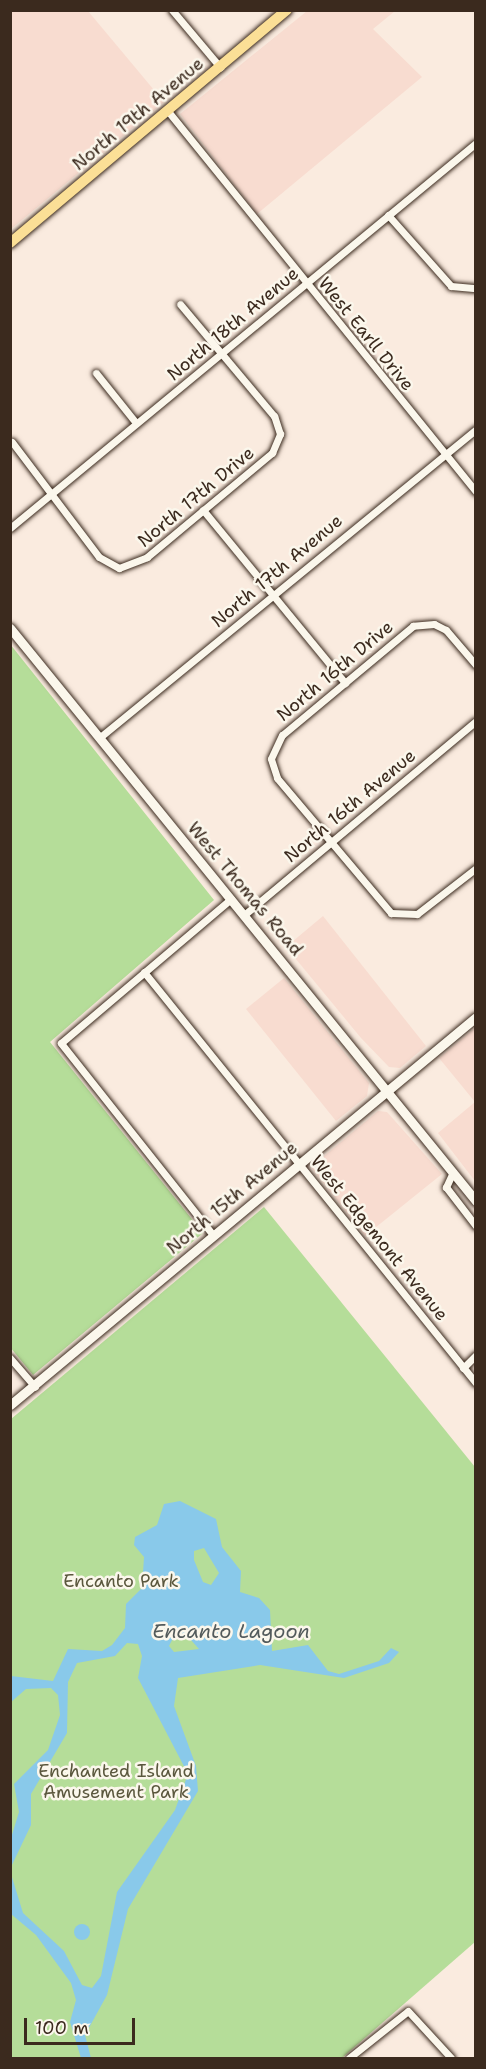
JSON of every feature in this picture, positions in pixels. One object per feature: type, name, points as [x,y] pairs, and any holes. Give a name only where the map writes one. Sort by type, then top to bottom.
[{"type":"main road","name":"North 19th Avenue","points":[[10,243],[287,10]]},
{"type":"main road","name":"West Thomas Road","points":[[10,628],[476,1201]]},
{"type":"main road","name":"North 15th Avenue","points":[[10,1405],[35,1387],[213,1235],[476,1017]]},
{"type":"street","points":[[172,10],[220,67]]},
{"type":"street","name":"West Earll Drive","points":[[167,110],[476,492]]},
{"type":"street","name":"North 18th Avenue","points":[[10,528],[476,143]]},
{"type":"street","points":[[388,215],[440,277],[458,290],[476,288]]},
{"type":"street","points":[[180,304],[221,353]]},
{"type":"street","name":"North 17th Drive","points":[[50,494],[99,557],[119,568],[137,564],[203,510],[272,453],[280,434],[274,416],[221,353]]},
{"type":"street","points":[[96,373],[136,423]]},
{"type":"street","name":"North 17th Avenue","points":[[99,738],[476,429]]},
{"type":"street","points":[[12,442],[50,494]]},
{"type":"street","points":[[203,510],[345,683]]},
{"type":"street","name":"North 16th Drive","points":[[330,842],[277,778],[271,759],[277,739],[413,626],[434,624],[446,630],[476,665]]},
{"type":"street","name":"North 16th Avenue","points":[[244,915],[476,721]]},
{"type":"street","points":[[330,842],[381,906],[398,916],[417,914],[476,868]]},
{"type":"street","points":[[213,1235],[61,1043],[231,899]]},
{"type":"street","name":"West Edgemont Avenue","points":[[144,972],[476,1383]]},
{"type":"street","points":[[453,1172],[446,1187],[476,1226]]},
{"type":"street","points":[[463,1368],[476,1355]]},
{"type":"street","points":[[10,1358],[35,1387]]},
{"type":"street","points":[[349,2058],[408,2012],[451,2058]]},
{"type":"shaded area","points":[[10,11],[88,11],[164,102],[11,229]]},
{"type":"shaded area","points":[[307,11],[395,11],[373,29],[422,77],[257,214],[180,114]]},
{"type":"shaded area","points":[[323,916],[426,1046],[400,1068],[389,1067],[361,1038],[286,947]]},
{"type":"shaded area","points":[[284,978],[369,1083],[367,1096],[336,1121],[246,1009]]},
{"type":"shaded area","points":[[475,1028],[475,1102],[439,1058]]},
{"type":"shaded area","points":[[475,1102],[475,1181],[438,1133]]},
{"type":"shaded area","points":[[378,1111],[387,1112],[442,1174],[365,1236],[311,1167]]},
{"type":"green space","points":[[10,644],[214,900],[50,1042],[203,1233],[33,1375],[10,1347]]},
{"type":"green space","points":[[264,1207],[475,1467],[475,1942],[342,2058],[11,2058],[11,1419]]},
{"type":"water","name":"Encanto Lagoon","points":[[180,1501],[216,1519],[222,1547],[241,1571],[240,1592],[259,1598],[270,1610],[272,1651],[308,1645],[328,1671],[339,1674],[379,1661],[391,1648],[399,1652],[389,1663],[344,1678],[260,1665],[178,1678],[174,1706],[196,1766],[198,1791],[128,1909],[107,1995],[85,2035],[91,2058],[81,2058],[70,2022],[76,2000],[71,1983],[36,1935],[11,1914],[11,1874],[23,1913],[64,1951],[82,1985],[92,1988],[101,1976],[117,1892],[175,1810],[188,1774],[138,1678],[142,1656],[138,1644],[127,1643],[115,1656],[77,1663],[68,1682],[67,1733],[31,1794],[31,1825],[11,1867],[11,1838],[19,1812],[14,1784],[48,1750],[60,1715],[58,1695],[51,1688],[26,1689],[11,1702],[11,1676],[53,1681],[68,1649],[102,1651],[112,1645],[125,1628],[126,1604],[142,1588],[144,1557],[134,1545],[135,1537],[157,1525],[164,1504]],"holes":[[[204,1548],[219,1573],[211,1585],[203,1582],[194,1560],[194,1551]],[[174,1636],[191,1640],[199,1649],[174,1652],[169,1646]]]},
{"type":"water","points":[[79,1924],[85,1924],[90,1932],[88,1938],[79,1940],[74,1935],[74,1929]]},
{"type":"park label","name":"Encanto Park","points":[[121,1581]]},
{"type":"park label","name":"Enchanted Island Amusement Park","points":[[116,1782]]}]
